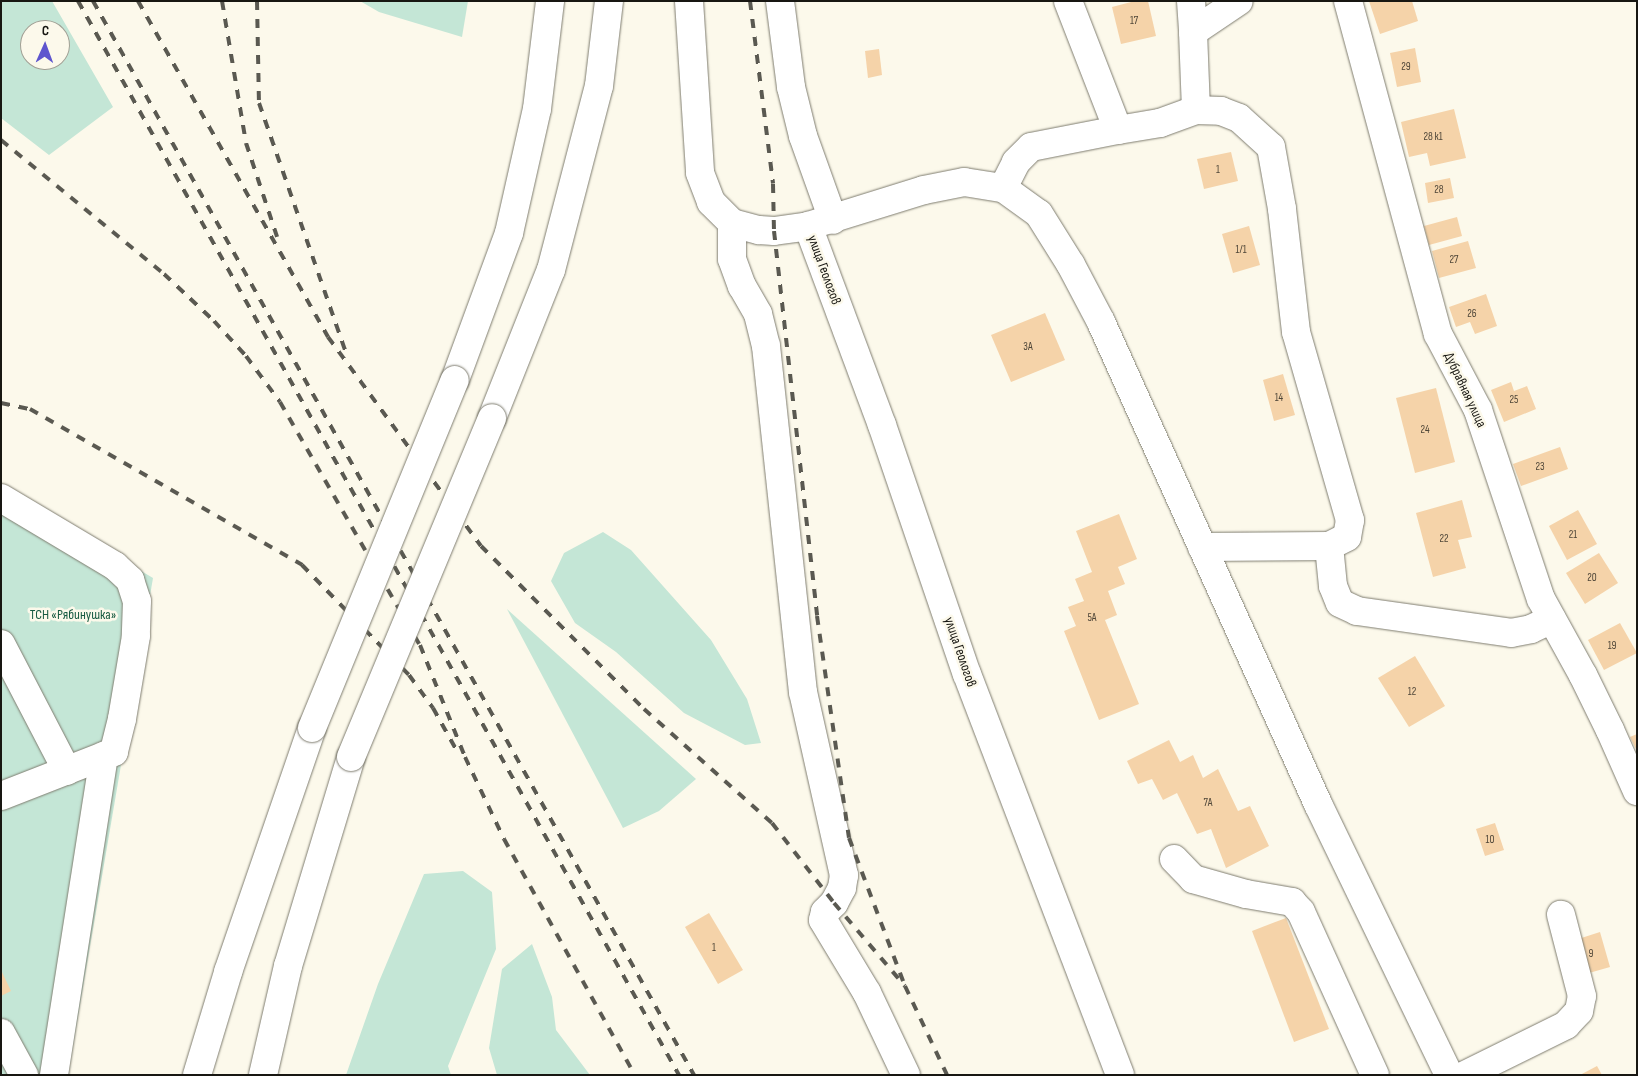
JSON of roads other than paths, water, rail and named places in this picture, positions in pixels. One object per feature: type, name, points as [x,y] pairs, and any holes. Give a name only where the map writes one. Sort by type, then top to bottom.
[{"type":"main road","points":[[197,1075],[228,972],[312,728],[455,380],[509,233],[537,109],[550,1]]},
{"type":"main road","points":[[263,1075],[288,966],[351,757],[492,418],[551,270],[600,86],[609,1]]},
{"type":"main road","points":[[689,1],[700,173],[711,202],[732,222],[760,230],[774,231],[821,223],[924,190],[964,182],[1003,188],[1038,214],[1071,264],[1101,322],[1318,804],[1449,1075]]},
{"type":"main road","name":"улица Геологов","points":[[780,1],[791,87],[821,223],[882,425],[967,674],[1120,1075]]},
{"type":"main road","points":[[1068,1],[1118,130]]},
{"type":"main road","points":[[1190,1],[1196,110]]},
{"type":"main road","points":[[1193,32],[1239,1]]},
{"type":"main road","name":"Дубравная улица","points":[[1348,1],[1438,334],[1478,410],[1541,599],[1603,714],[1637,792]]},
{"type":"main road","points":[[1003,188],[1016,162],[1031,147],[1160,123],[1196,110],[1221,111],[1240,118],[1271,147],[1282,209],[1296,332],[1350,520],[1347,537],[1329,546],[1202,547]]},
{"type":"main road","points":[[732,222],[732,259],[742,286],[758,314],[766,346],[803,692],[844,876],[842,888],[834,903],[825,912],[823,920],[867,993],[906,1075]]},
{"type":"main road","points":[[1,498],[115,566],[130,580],[137,601],[136,636],[114,752],[1,796]]},
{"type":"main road","points":[[1329,546],[1333,586],[1340,603],[1357,611],[1511,633],[1531,629],[1552,619]]},
{"type":"main road","points":[[1,644],[67,771]]},
{"type":"main road","points":[[54,1075],[104,756]]},
{"type":"main road","points":[[1174,859],[1193,880],[1246,894],[1292,902],[1301,912],[1375,1075]]},
{"type":"main road","points":[[1465,1075],[1566,1026],[1578,1011],[1582,996],[1561,915]]},
{"type":"main road","points":[[1,1033],[24,1075]]},
{"type":"railway","points":[[78,1],[679,1075]]},
{"type":"railway","points":[[93,1],[694,1075]]},
{"type":"railway","points":[[138,1],[328,337],[481,546],[644,709],[772,823],[834,903],[905,986]]},
{"type":"railway","points":[[222,1],[246,143],[277,237]]},
{"type":"railway","points":[[257,1],[259,103],[347,356]]},
{"type":"railway","points":[[750,1],[773,184],[774,231],[817,616],[849,838],[905,986],[947,1075]]},
{"type":"railway","points":[[1,140],[164,274],[214,321],[246,356],[280,402],[420,645],[465,757],[504,839],[635,1075]]},
{"type":"railway","points":[[1,403],[30,409],[302,565],[409,675],[433,708],[458,753]]},
{"type":"park label","name":"ТСН «Рябинушка»","points":[[73,615]]}]
